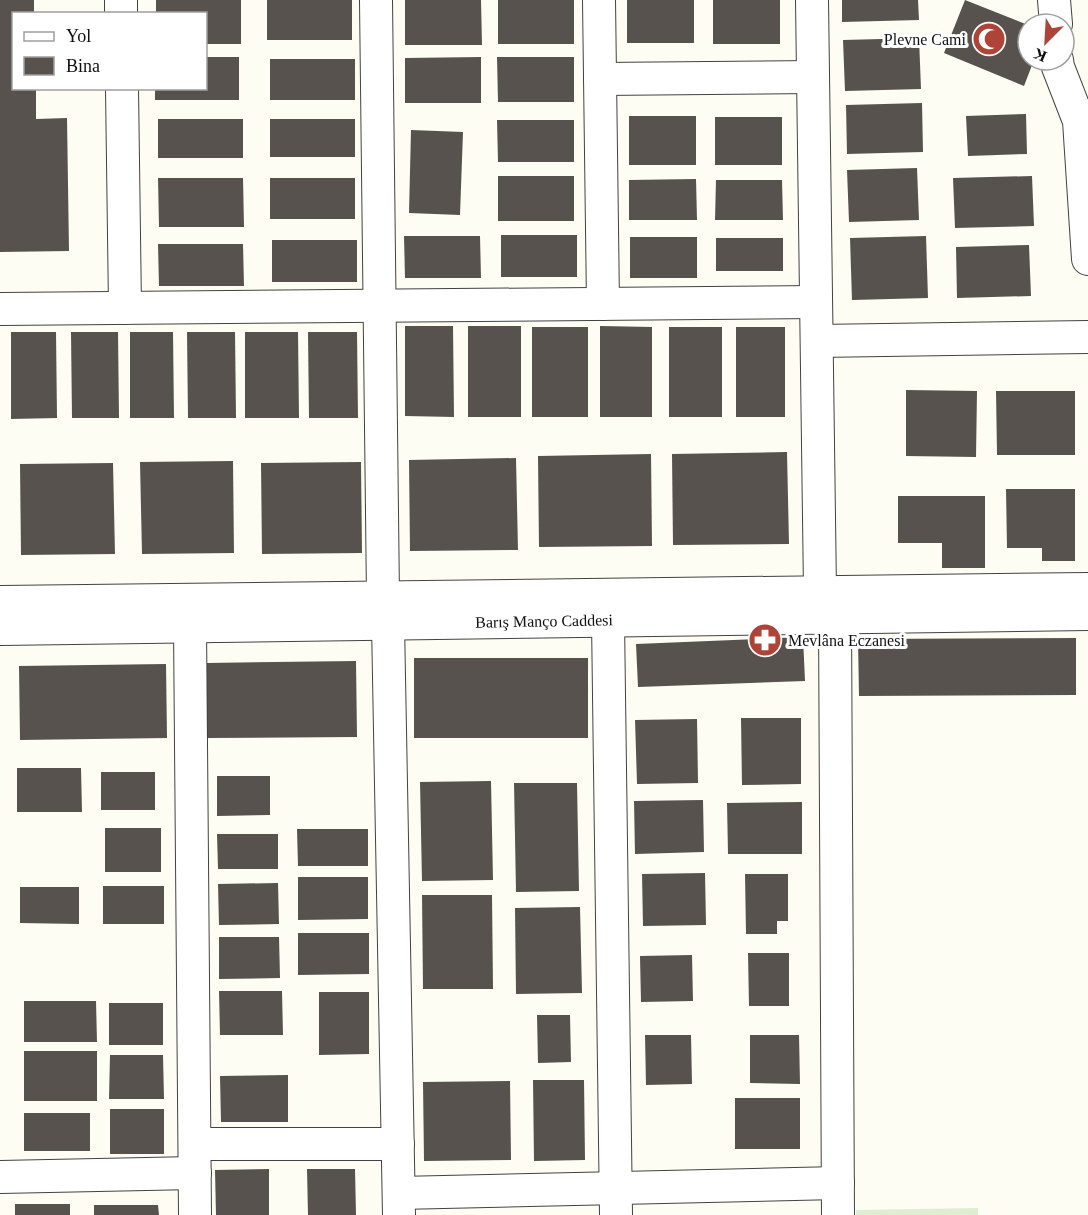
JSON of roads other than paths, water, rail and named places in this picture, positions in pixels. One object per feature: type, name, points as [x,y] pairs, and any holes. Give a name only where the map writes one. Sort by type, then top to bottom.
[{"type":"street","points":[[376,0],[380,305],[399,1204],[615,1201],[838,1183]]},
{"type":"street","points":[[599,0],[603,304]]},
{"type":"street","points":[[812,0],[816,302],[827,604],[838,1215]]},
{"type":"street","points":[[1061,72],[1085,112],[1088,259]]},
{"type":"street","points":[[600,79],[813,77]]},
{"type":"street","points":[[122,90],[125,308]]},
{"type":"street","points":[[0,309],[816,302]]},
{"type":"street","points":[[817,341],[1088,337]]},
{"type":"street","name":"Barış Manço Caddesi","points":[[0,602],[386,611],[608,620],[827,604],[1088,589]]},
{"type":"street","name":"Barış Manço Caddesi","points":[[0,628],[190,626],[386,611],[827,604],[1088,614]]},
{"type":"street","points":[[608,620],[615,1201]]},
{"type":"street","points":[[190,626],[195,1215]]},
{"type":"street","points":[[0,1177],[195,1159],[398,1144]]},
{"type":"place","name":"Plevne Cami","points":[[989,39]]},
{"type":"place","name":"Mevlâna Eczanesi","points":[[765,640]]}]
